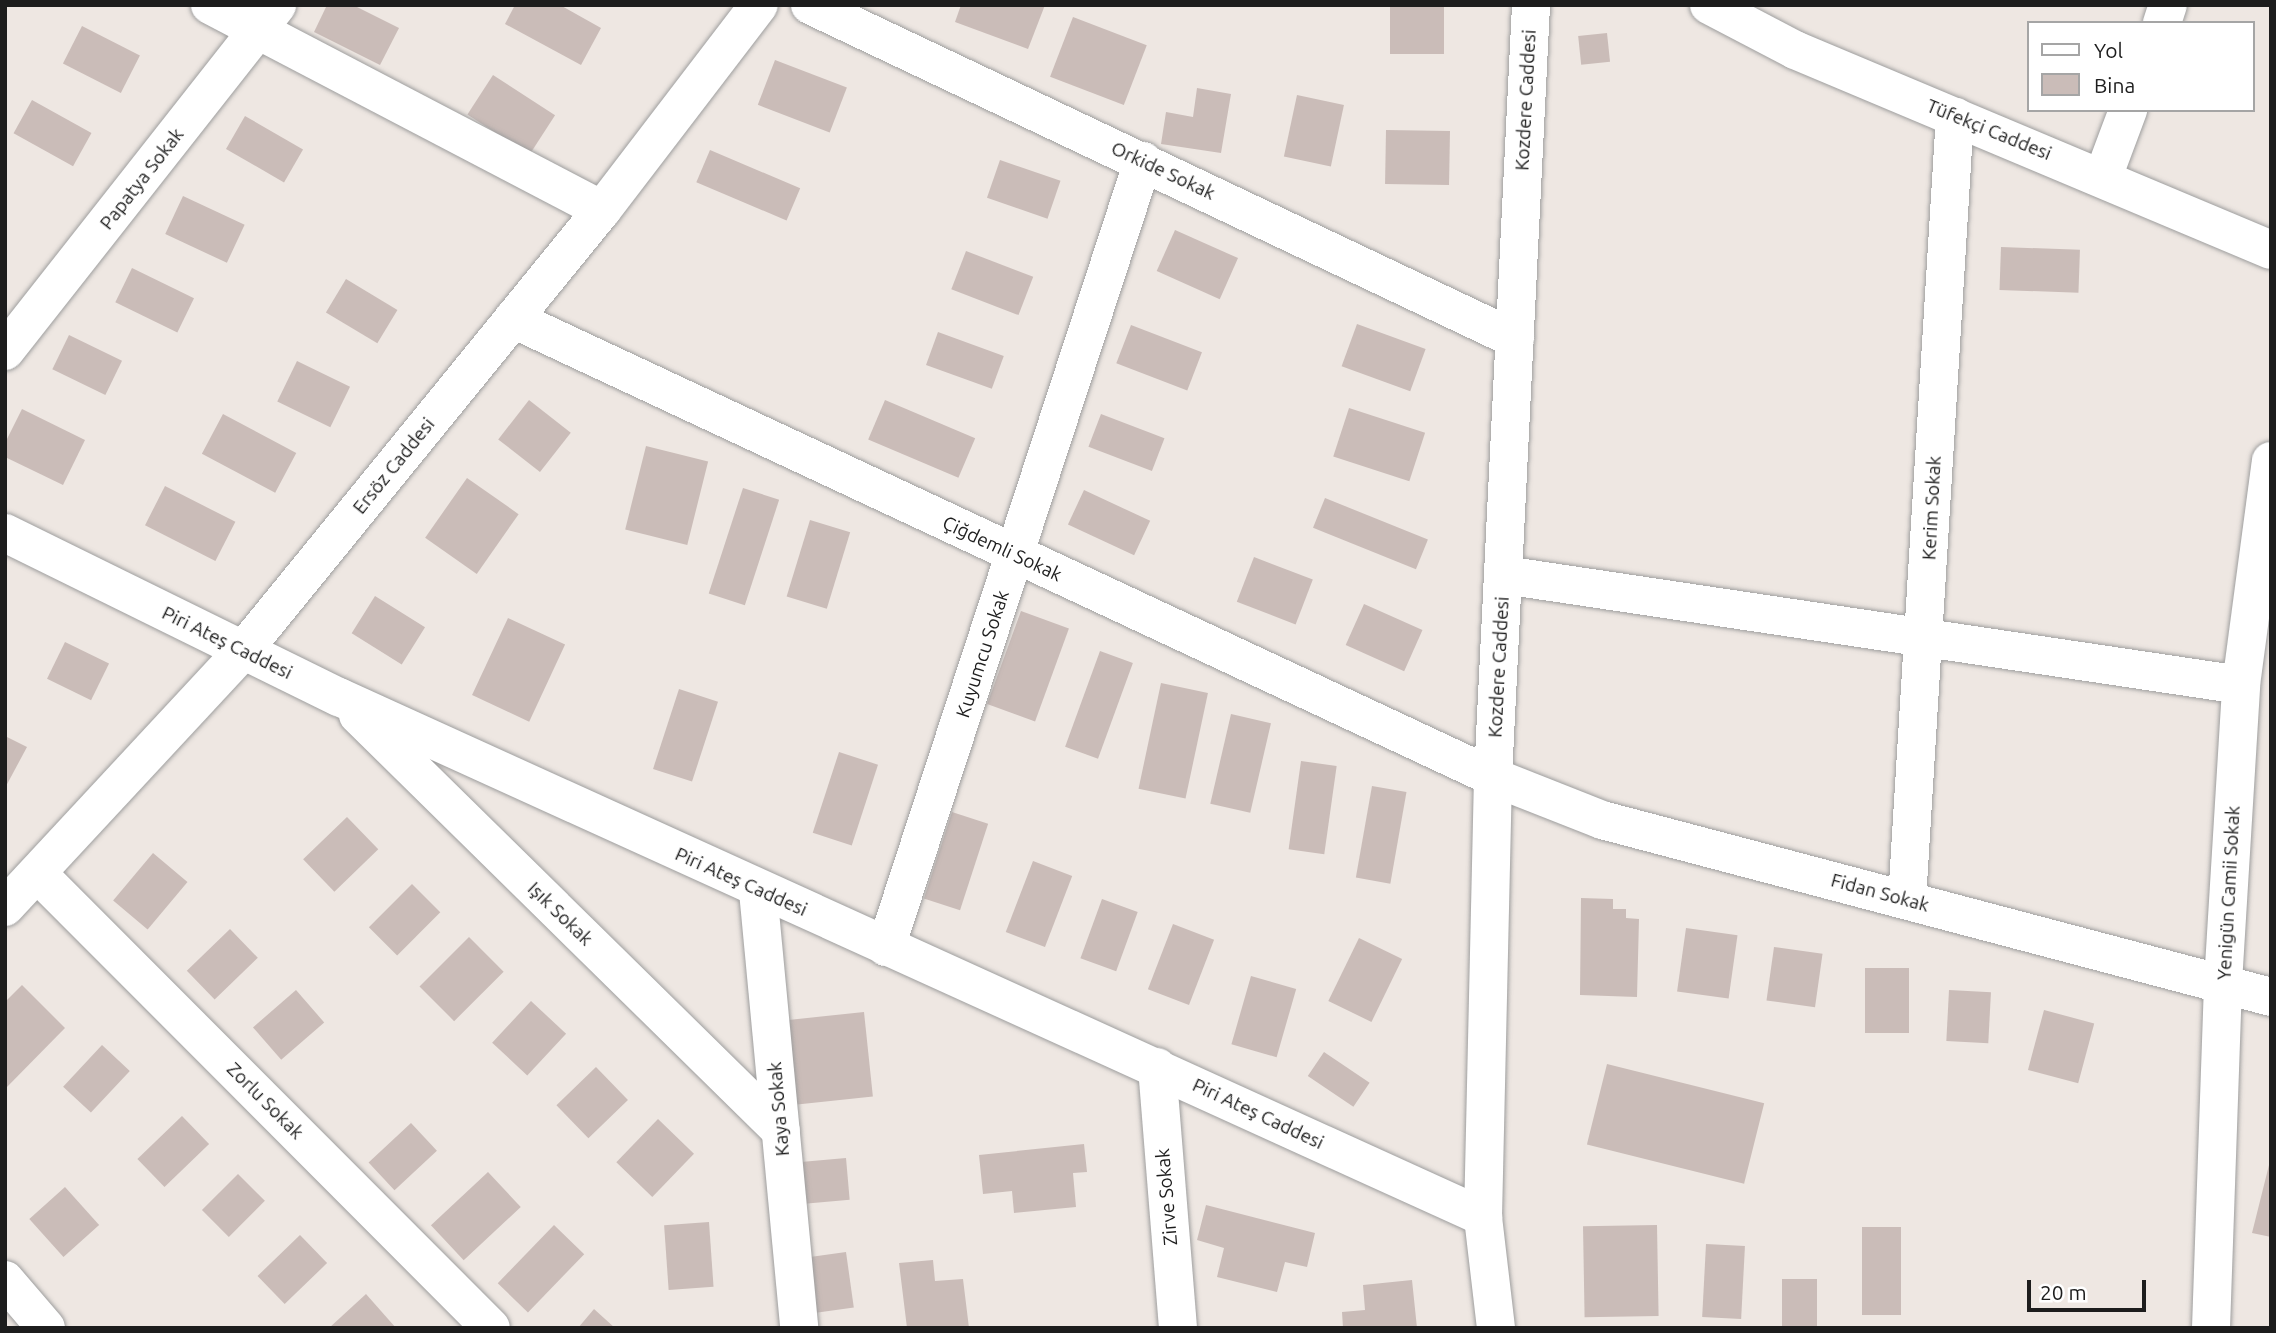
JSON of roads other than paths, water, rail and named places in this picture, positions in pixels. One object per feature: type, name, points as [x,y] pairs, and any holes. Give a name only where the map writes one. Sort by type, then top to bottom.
[{"type":"street","points":[[210,5],[268,18],[602,210]]},
{"type":"street","name":"Ersöz Caddesi","points":[[5,907],[242,652],[602,210],[759,5]]},
{"type":"street","name":"Orkide Sokak","points":[[810,5],[1515,339]]},
{"type":"street","name":"Kozdere Caddesi","points":[[1496,1328],[1483,1217],[1493,777],[1531,5]]},
{"type":"street","name":"Tüfekçi Caddesi","points":[[1709,5],[1795,50],[2103,177],[2271,250]]},
{"type":"street","name":"Papatya Sokak","points":[[5,351],[268,18]]},
{"type":"street","points":[[2103,177],[2127,112]]},
{"type":"street","name":"Kerim Sokak","points":[[1906,900],[1955,116]]},
{"type":"street","name":"Kuyumcu Sokak","points":[[886,947],[1143,161]]},
{"type":"street","name":"Çiğdemli Sokak","points":[[513,320],[1493,777]]},
{"type":"street","name":"Yenigün Camii Sokak","points":[[2211,1328],[2223,983],[2242,685],[2271,460]]},
{"type":"street","name":"Piri Ateş Caddesi","points":[[5,533],[242,652],[758,891],[1157,1066],[1483,1217]]},
{"type":"street","points":[[1504,575],[2242,685]]},
{"type":"street","name":"Işık Sokak","points":[[339,697],[780,1131]]},
{"type":"street","name":"Fidan Sokak","points":[[1493,777],[1602,820],[2271,997]]},
{"type":"street","name":"Zorlu Sokak","points":[[38,874],[491,1328]]},
{"type":"street","name":"Kaya Sokak","points":[[758,891],[799,1328]]},
{"type":"street","name":"Zirve Sokak","points":[[1157,1066],[1178,1328]]},
{"type":"street","points":[[5,1280],[46,1328]]}]
